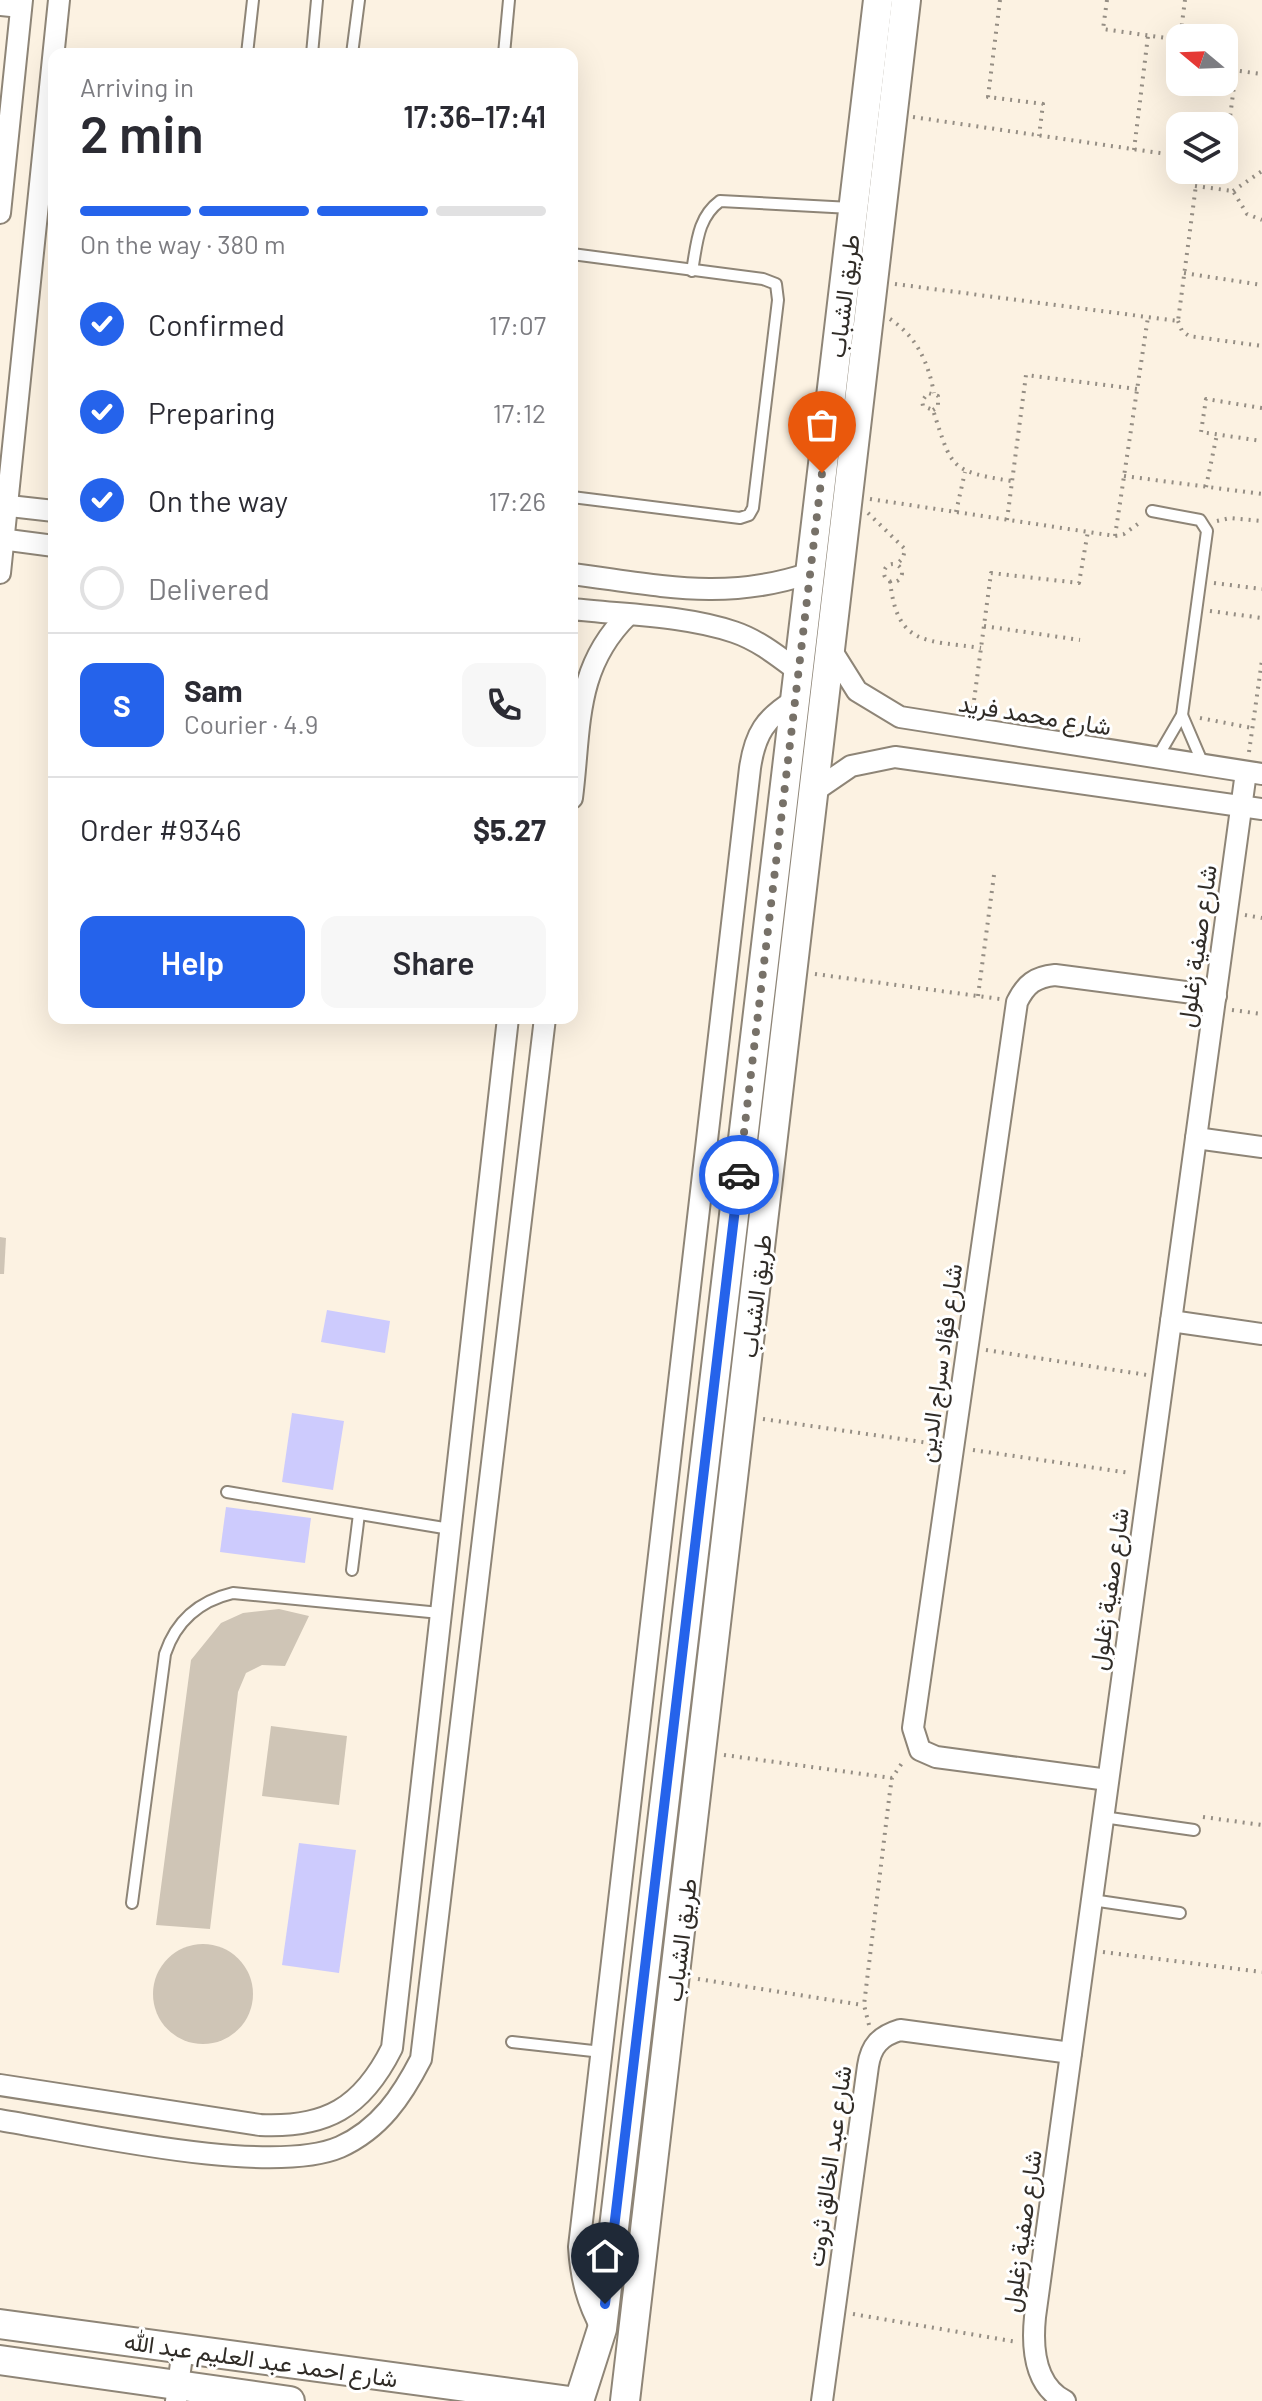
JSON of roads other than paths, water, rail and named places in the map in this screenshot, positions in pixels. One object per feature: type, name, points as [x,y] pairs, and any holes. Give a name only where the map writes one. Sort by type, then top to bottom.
[{"type":"street","points":[[56,48],[59,0]]},
{"type":"street","name":"طريق الشباب","points":[[580,2401],[602,2329],[878,0]]},
{"type":"street","name":"طريق الشباب","points":[[625,2401],[906,0]]},
{"type":"street","points":[[0,5],[22,4],[0,213]]},
{"type":"street","points":[[0,573],[3,505],[47,192]]},
{"type":"street","points":[[3,505],[48,510]]},
{"type":"street","points":[[2,539],[48,545]]},
{"type":"street","points":[[578,575],[736,591],[774,585],[810,573]]},
{"type":"street","points":[[578,610],[698,623],[734,632],[768,648],[798,671]]},
{"type":"street","points":[[578,756],[591,664],[606,637],[628,615]]},
{"type":"street","name":"شارع محمد فريد","points":[[830,648],[857,691],[877,706],[924,724],[1254,773]]},
{"type":"street","points":[[602,2329],[589,2304],[581,2276],[579,2247],[752,754],[754,739],[770,715],[795,700]]},
{"type":"street","points":[[918,759],[912,740],[924,724]]},
{"type":"street","points":[[813,792],[831,777],[872,760],[918,759],[1252,808]]},
{"type":"street","name":"شارع صفية زغلول","points":[[1065,2401],[1040,2375],[1032,2344],[1215,1002],[1252,808],[1254,773]]},
{"type":"street","name":"شارع فؤاد سراج الدين","points":[[1108,1780],[936,1757],[920,1750],[913,1728],[1017,1002],[1025,987],[1038,977],[1055,975],[1215,1002]]},
{"type":"street","points":[[0,2085],[293,2127],[325,2119],[354,2102],[377,2078],[392,2048],[507,1024]]},
{"type":"street","points":[[0,2120],[197,2151],[300,2157],[340,2147],[375,2125],[403,2095],[421,2059],[544,1024]]},
{"type":"street","points":[[1196,1138],[1262,1147]]},
{"type":"street","points":[[486,1222],[520,1226]]},
{"type":"street","points":[[1171,1321],[1262,1334]]},
{"type":"street","points":[[467,1387],[501,1391]]},
{"type":"street","points":[[425,1747],[458,1750]]},
{"type":"street","name":"شارع عبد الخالق ثروت","points":[[822,2401],[870,2052],[878,2041],[900,2030],[1071,2053]]},
{"type":"street","name":"شارع احمد عبد العليم عبد الله","points":[[0,2324],[570,2401]]},
{"type":"street","points":[[177,2393],[183,2348]]},
{"type":"street","name":"شارع احمد عبد العليم عبد الله","points":[[0,2360],[177,2393],[290,2401]]},
{"type":"street","points":[[580,2401],[603,2394],[618,2401]]},
{"type":"lane","points":[[248,48],[253,0]]},
{"type":"lane","points":[[313,48],[317,0]]},
{"type":"lane","points":[[353,48],[359,0]]},
{"type":"lane","points":[[505,48],[509,0]]},
{"type":"lane","points":[[692,271],[700,226],[707,210],[720,201],[853,208]]},
{"type":"lane","points":[[578,255],[763,279],[776,284],[778,300],[753,508],[749,515],[740,518],[578,498]]},
{"type":"lane","points":[[1152,511],[1200,520],[1206,526],[1182,715],[1157,759]]},
{"type":"lane","points":[[1182,715],[1204,766]]},
{"type":"lane","points":[[227,1492],[450,1529]]},
{"type":"lane","points":[[352,1570],[359,1514]]},
{"type":"lane","points":[[132,1903],[165,1654],[173,1633],[191,1612],[218,1597],[233,1593],[440,1613]]},
{"type":"lane","points":[[1103,1817],[1194,1830]]},
{"type":"lane","points":[[1092,1900],[1180,1913]]},
{"type":"lane","points":[[512,2042],[602,2052]]}]
